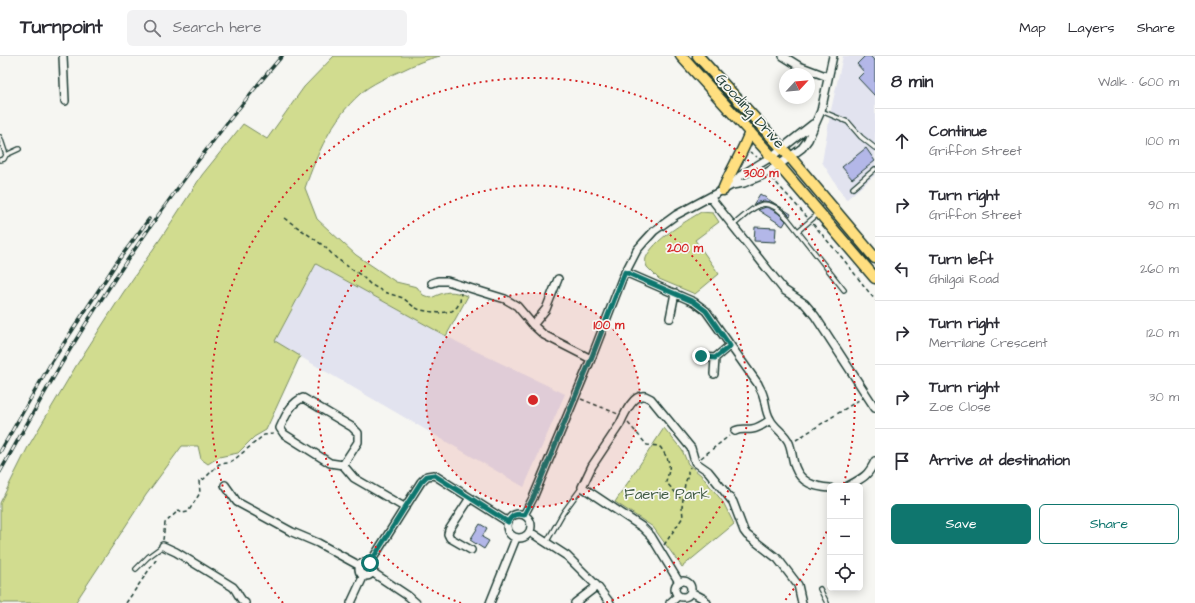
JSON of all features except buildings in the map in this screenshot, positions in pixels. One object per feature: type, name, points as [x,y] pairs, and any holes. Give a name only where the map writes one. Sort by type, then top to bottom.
[{"type":"main road","name":"Gooding Drive","points":[[681,56],[750,132],[875,278]]},
{"type":"main road","name":"Gooding Drive","points":[[698,56],[790,157],[875,258]]},
{"type":"main road","points":[[728,187],[729,174],[750,132]]},
{"type":"street","points":[[64,56],[65,101]]},
{"type":"street","points":[[783,56],[799,66],[828,77]]},
{"type":"street","points":[[728,187],[744,183],[761,176],[779,166],[806,143],[821,111],[833,56]]},
{"type":"street","points":[[524,515],[533,498],[591,359],[625,272],[637,250],[654,231],[676,215],[728,187],[740,176],[771,157],[814,124]]},
{"type":"street","points":[[710,197],[784,290],[805,304],[815,316],[875,408]]},
{"type":"street","points":[[625,272],[694,302],[706,311],[758,384],[763,394],[770,420],[786,437],[789,443],[795,467],[799,475],[806,482],[818,487],[827,488]]},
{"type":"street","points":[[533,326],[546,309],[558,279]]},
{"type":"street","points":[[432,283],[448,281],[505,299],[517,306],[533,326],[544,335],[591,359]]},
{"type":"street","points":[[670,318],[675,294]]},
{"type":"street","points":[[701,356],[715,358],[730,346]]},
{"type":"street","points":[[714,374],[715,358]]},
{"type":"street","points":[[679,582],[651,536],[642,527],[582,487],[592,466],[620,424],[630,404],[639,397],[645,396],[651,399],[690,448],[695,462],[708,472],[733,502],[747,535],[778,560],[798,585],[802,603]]},
{"type":"street","points":[[343,465],[358,442],[358,433],[352,426],[309,401],[303,398],[297,399],[287,413],[280,428],[284,434],[330,463],[343,465],[354,478],[404,508]]},
{"type":"street","points":[[735,431],[740,429],[751,429],[770,420]]},
{"type":"street","points":[[853,483],[865,476],[871,470],[875,461]]},
{"type":"street","points":[[370,563],[421,482],[427,476],[434,475],[508,522]]},
{"type":"street","points":[[225,485],[237,502],[292,532],[318,543],[360,566]]},
{"type":"street","points":[[470,498],[449,530],[448,534],[450,538],[471,550]]},
{"type":"street","points":[[515,514],[524,515],[530,521],[532,528],[525,537],[516,538],[510,535],[507,525],[508,522],[515,514]]},
{"type":"street","points":[[530,532],[567,556],[597,586],[610,603]]},
{"type":"street","points":[[490,603],[516,538]]},
{"type":"street","points":[[163,546],[176,552],[233,587],[237,591],[241,600],[245,603]]},
{"type":"street","points":[[360,566],[364,563],[370,563]]},
{"type":"street","points":[[360,566],[360,572],[368,576],[372,572],[373,567],[370,563]]},
{"type":"street","points":[[372,572],[416,603]]},
{"type":"street","points":[[351,603],[364,575]]},
{"type":"street","points":[[684,581],[691,587],[688,596],[684,598],[678,596],[674,590],[676,584],[679,582],[684,581]]},
{"type":"street","points":[[575,603],[597,586]]},
{"type":"street","points":[[690,592],[704,599],[707,603]]},
{"type":"street","points":[[670,603],[678,596]]},
{"type":"lane","points":[[821,111],[848,122],[861,137],[875,148]]},
{"type":"lane","points":[[0,137],[6,155]]},
{"type":"lane","points":[[0,160],[4,159],[6,155],[19,149]]},
{"type":"lane","points":[[853,188],[875,169]]},
{"type":"lane","points":[[732,226],[759,206],[766,203],[774,206],[779,209],[798,231],[844,290]]},
{"type":"lane","points":[[798,231],[819,213]]},
{"type":"lane","points":[[546,542],[563,513],[582,487]]},
{"type":"lane","points":[[136,569],[148,557],[163,546]]},
{"type":"lane","points":[[820,588],[827,603]]},
{"type":"path","points":[[748,149],[760,160]]},
{"type":"path","points":[[771,177],[844,260],[875,300]]},
{"type":"path","points":[[284,218],[325,247],[336,258],[362,276],[370,284],[384,292],[403,298],[420,310],[440,313],[452,311],[460,302],[461,285]]},
{"type":"path","points":[[789,443],[797,440],[866,395]]},
{"type":"path","points":[[575,397],[623,416],[647,445],[660,446],[669,461],[670,467],[666,482],[683,501]]},
{"type":"path","points":[[126,603],[158,557],[163,546],[163,530],[165,523],[179,510],[183,513],[188,512],[200,493],[199,481],[219,464],[228,463],[235,459],[264,435],[273,434],[281,429]]},
{"type":"path","points":[[660,550],[684,517],[683,501],[689,468],[735,431]]},
{"type":"shaded area","points":[[843,56],[875,56],[875,175],[846,200],[822,162],[831,110]]},
{"type":"shaded area","points":[[316,264],[459,343],[565,394],[524,487],[275,342]]},
{"type":"green space","points":[[334,56],[440,56],[421,62],[386,77],[360,94],[341,114],[333,126],[320,150],[305,188],[317,219],[356,255],[396,282],[417,287],[423,295],[431,298],[450,292],[468,296],[446,336],[316,264],[275,341],[300,356],[266,430],[254,437],[238,453],[219,457],[208,464],[201,459],[198,446],[182,446],[146,495],[75,603],[0,603],[0,503],[28,447],[76,366],[202,175],[243,124],[267,139],[304,87]]},
{"type":"green space","points":[[701,212],[713,213],[719,222],[695,240],[719,274],[695,294],[659,279],[647,267],[646,258],[650,251],[662,238]]},
{"type":"green space","name":"Faerie Park","points":[[664,428],[682,450],[688,464],[701,475],[723,502],[734,524],[682,567],[653,527],[615,502]]},
{"type":"railway","points":[[0,472],[69,351],[143,237],[224,126],[282,56]]},
{"type":"railway","points":[[0,452],[51,363],[117,262],[149,219]]},
{"type":"route","points":[[370,563],[421,482],[427,476],[434,475],[508,522],[515,514],[524,515],[533,498],[591,359],[625,272],[694,302],[706,311],[730,346],[715,358],[701,356]]}]
